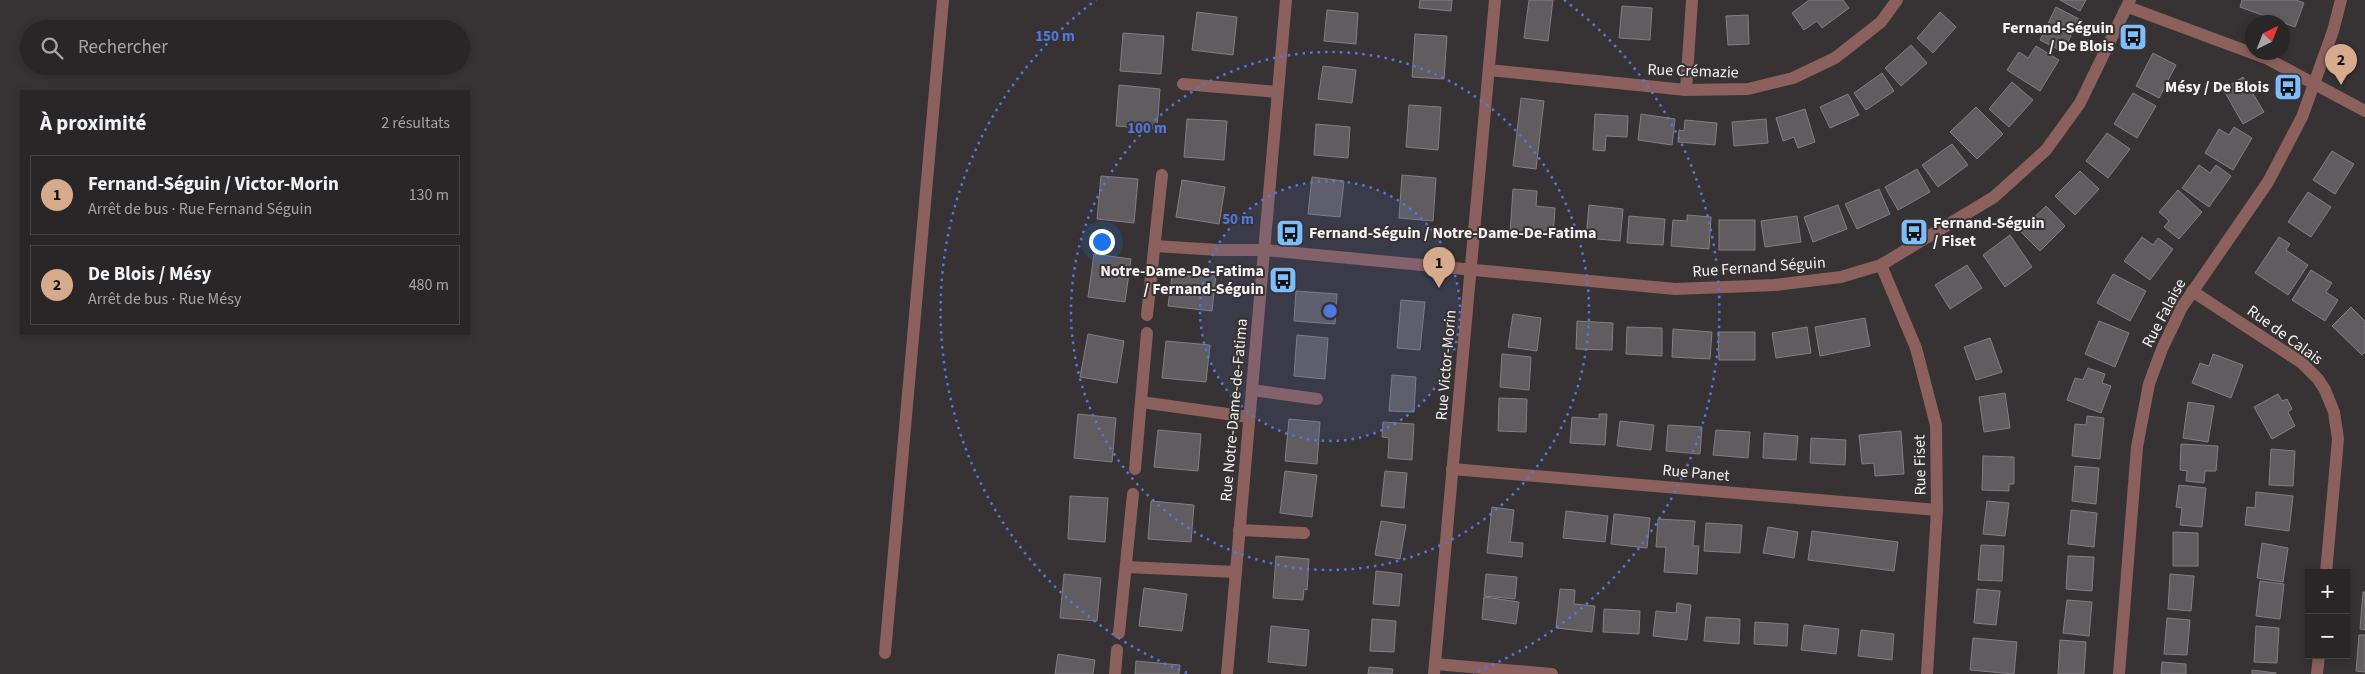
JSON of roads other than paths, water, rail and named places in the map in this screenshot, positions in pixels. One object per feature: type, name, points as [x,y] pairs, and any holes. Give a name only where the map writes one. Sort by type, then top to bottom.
[{"type":"street","points":[[885,653],[943,0]]},
{"type":"street","name":"Rue Notre-Dame-de-Fatima","points":[[1227,674],[1286,0]]},
{"type":"street","name":"Rue Victor-Morin","points":[[1434,669],[1495,0]]},
{"type":"street","points":[[1686,90],[1692,0]]},
{"type":"street","name":"Rue Crémazie","points":[[1489,70],[1686,90],[1748,89],[1793,78],[1836,58],[1881,22],[1897,0]]},
{"type":"street","name":"Rue Falaise","points":[[2119,674],[2140,427],[2147,393],[2159,357],[2192,291],[2231,238],[2268,182],[2302,118],[2315,84],[2341,0]]},
{"type":"street","points":[[2129,3],[2268,59],[2365,111]]},
{"type":"street","name":"Rue Fernand Séguin","points":[[1155,246],[1218,250],[1264,250],[1674,289],[1775,285],[1841,276],[1882,265],[1994,197],[2046,150],[2080,103],[2129,3]]},
{"type":"street","points":[[1184,84],[1278,92]]},
{"type":"street","points":[[1147,314],[1162,175]]},
{"type":"street","name":"Rue Fiset","points":[[1882,265],[1916,348],[1936,425],[1937,510],[1927,674]]},
{"type":"street","name":"Rue de Calais","points":[[2192,291],[2302,363],[2318,379],[2325,390],[2334,412],[2338,439],[2326,569]]},
{"type":"street","points":[[1135,469],[1147,334]]},
{"type":"street","points":[[1252,390],[1317,399]]},
{"type":"street","points":[[1141,402],[1249,417]]},
{"type":"street","name":"Rue Panet","points":[[1452,469],[1937,510]]},
{"type":"street","points":[[1119,633],[1133,494]]},
{"type":"street","points":[[1239,530],[1304,533]]},
{"type":"street","points":[[1126,567],[1236,572]]},
{"type":"street","points":[[1115,674],[1117,650]]},
{"type":"street","points":[[2317,674],[2319,659]]},
{"type":"street","points":[[1434,669],[1552,674]]},
{"type":"place","name":"Fernand-Séguin / De Blois","points":[[2133,37]]},
{"type":"place","name":"De Blois / Mésy","points":[[2341,85]]},
{"type":"place","name":"Mésy / De Blois","points":[[2288,87]]},
{"type":"place","name":"Fernand-Séguin / Fiset","points":[[1914,232]]},
{"type":"place","name":"Fernand-Séguin / Notre-Dame-De-Fatima","points":[[1290,233]]},
{"type":"place","name":"Notre-Dame-De-Fatima / Fernand-Séguin","points":[[1283,280]]},
{"type":"place","name":"Fernand-Séguin / Victor-Morin","points":[[1439,288]]}]
